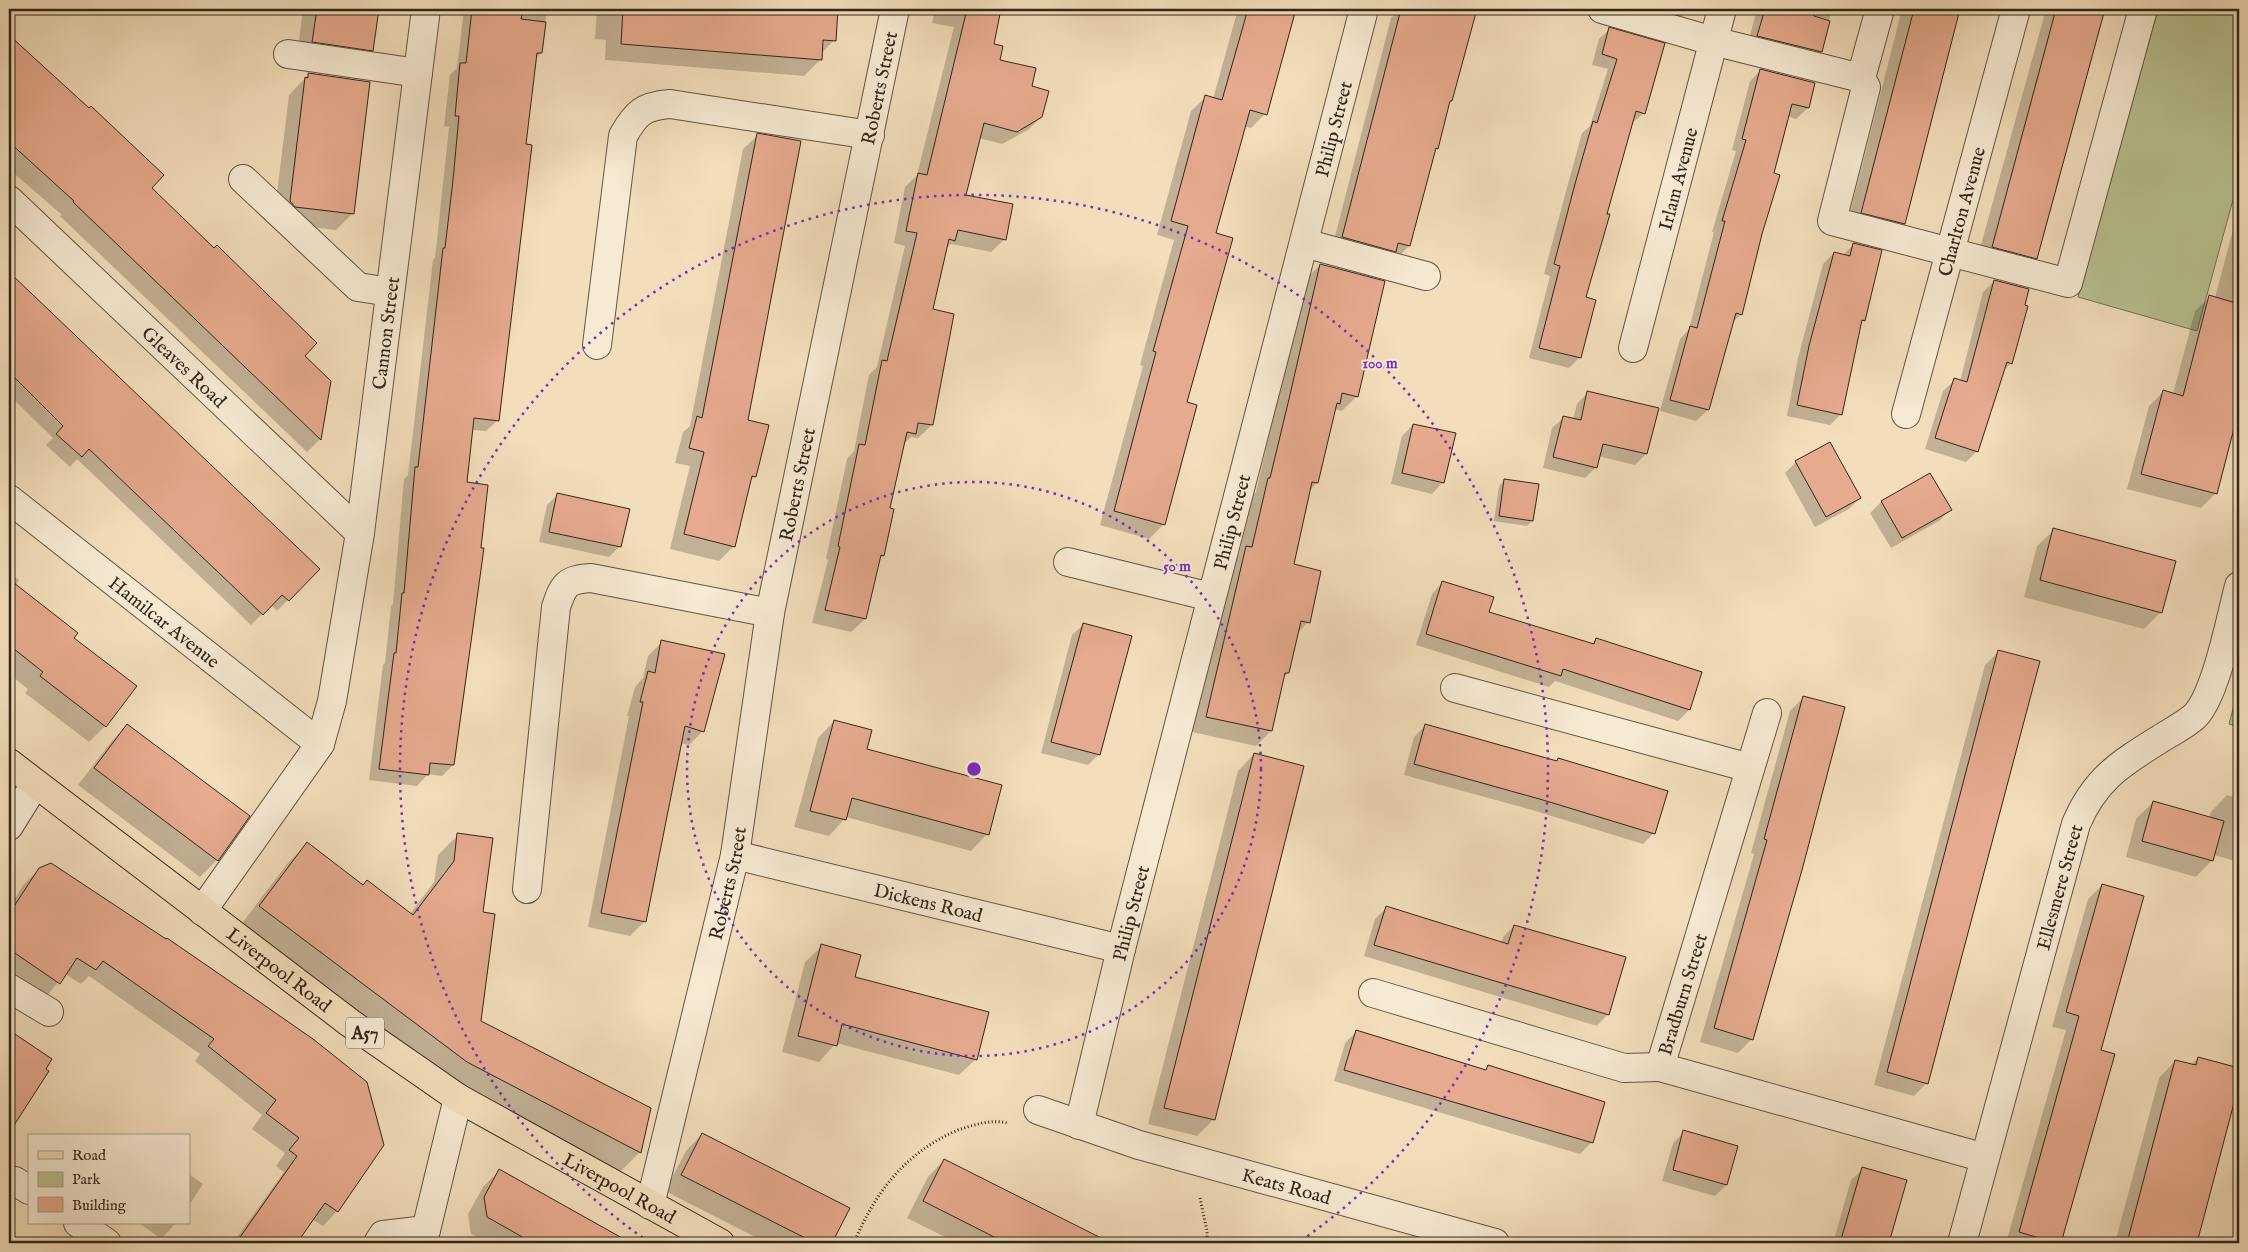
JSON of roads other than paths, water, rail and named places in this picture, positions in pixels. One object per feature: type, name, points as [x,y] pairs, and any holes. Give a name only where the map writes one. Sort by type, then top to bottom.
[{"type":"main road","name":"Liverpool Road","points":[[9,763],[350,1023],[458,1098],[720,1243]]},
{"type":"street","name":"Cannon Street","points":[[320,744],[332,701],[338,655],[360,534],[426,9]]},
{"type":"street","name":"Roberts Street","points":[[650,1205],[704,992],[735,855],[770,613],[895,9]]},
{"type":"street","name":"Philip Street","points":[[1079,1125],[1120,949],[1364,9]]},
{"type":"street","points":[[1602,9],[1713,41],[1861,78]]},
{"type":"street","name":"Irlam Avenue","points":[[1633,348],[1722,9]]},
{"type":"street","points":[[1880,9],[1861,78],[1866,88],[1832,221],[2068,282],[2143,9]]},
{"type":"street","name":"Charlton Avenue","points":[[1906,414],[2016,9]]},
{"type":"street","points":[[288,54],[418,73]]},
{"type":"street","points":[[597,345],[623,136],[634,116],[652,106],[670,104],[870,135]]},
{"type":"street","points":[[243,179],[358,287],[390,292]]},
{"type":"street","name":"Gleaves Road","points":[[9,200],[360,534]]},
{"type":"street","points":[[1304,243],[1426,276]]},
{"type":"street","name":"Hamilcar Avenue","points":[[9,499],[320,744]]},
{"type":"street","points":[[1068,562],[1211,597]]},
{"type":"street","points":[[528,890],[556,607],[562,590],[574,579],[591,578],[770,613]]},
{"type":"street","name":"Ellesmere Street","points":[[1962,1243],[2076,824],[2085,803],[2102,781],[2119,765],[2184,724],[2195,715],[2204,703],[2212,686],[2239,586]]},
{"type":"street","points":[[1455,688],[1750,768]]},
{"type":"street","name":"Bradburn Street","points":[[1767,713],[1660,1067],[1985,1158]]},
{"type":"street","points":[[202,911],[320,744]]},
{"type":"street","points":[[9,826],[35,784]]},
{"type":"street","name":"Dickens Road","points":[[735,855],[1120,949]]},
{"type":"street","points":[[9,988],[49,1012]]},
{"type":"street","points":[[1373,993],[1624,1068],[1660,1067]]},
{"type":"street","points":[[378,1243],[383,1235],[433,1236],[458,1098]]},
{"type":"street","name":"Keats Road","points":[[1038,1110],[1079,1125],[1199,1162],[1496,1243]]},
{"type":"street","points":[[79,1224],[107,1243]]}]
